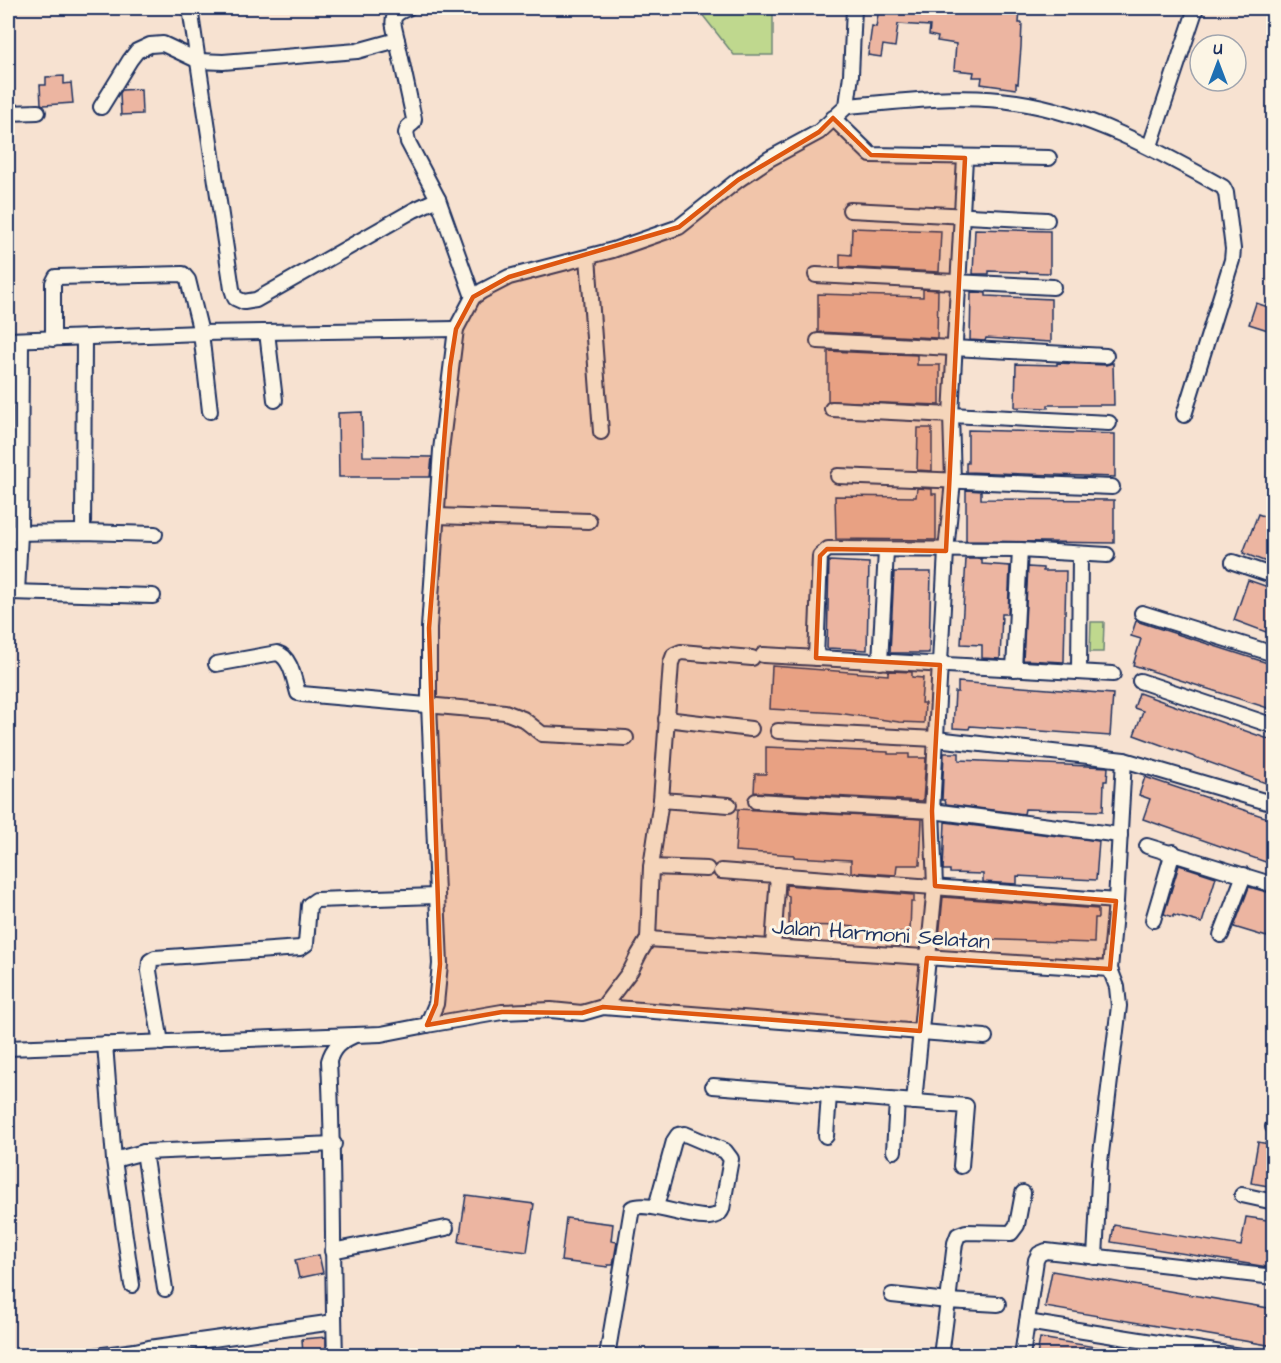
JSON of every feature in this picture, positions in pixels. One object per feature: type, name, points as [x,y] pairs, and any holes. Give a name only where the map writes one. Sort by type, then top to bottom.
[{"type":"street","points":[[190,8],[235,298],[244,303],[256,300],[414,210],[438,199]]},
{"type":"street","points":[[408,8],[392,13],[414,119],[406,133],[408,142],[438,199],[473,297]]},
{"type":"street","points":[[847,106],[854,8]]},
{"type":"street","points":[[1150,146],[1196,8]]},
{"type":"street","points":[[101,107],[130,60],[144,46],[163,44],[199,61],[223,62],[357,51],[397,40]]},
{"type":"street","points":[[427,1025],[436,1004],[440,964],[429,704],[429,628],[445,414],[456,328],[473,297],[509,277],[588,257],[679,227],[738,180],[769,159],[819,132],[847,106],[969,98],[1017,102],[1073,115],[1150,146],[1223,187],[1226,194],[1233,249],[1232,260],[1185,415]]},
{"type":"street","points":[[8,113],[38,112]]},
{"type":"street","points":[[833,118],[871,155],[1049,158]]},
{"type":"street","points":[[914,1102],[935,886],[932,810],[946,551],[953,481],[951,415],[965,158]]},
{"type":"street","points":[[850,210],[1047,220]]},
{"type":"street","points":[[588,257],[601,432]]},
{"type":"street","points":[[53,339],[52,283],[54,278],[59,276],[183,274],[188,280],[201,333],[210,411]]},
{"type":"street","points":[[816,275],[1053,287]]},
{"type":"street","points":[[153,596],[12,592],[14,340],[201,333],[456,328]]},
{"type":"street","points":[[267,332],[275,400]]},
{"type":"street","points":[[83,532],[84,338]]},
{"type":"street","points":[[818,341],[1106,356]]},
{"type":"street","points":[[832,409],[1109,423]]},
{"type":"street","points":[[838,477],[1112,487]]},
{"type":"street","points":[[437,516],[589,521]]},
{"type":"street","points":[[14,533],[155,534]]},
{"type":"street","points":[[816,658],[820,555],[828,549],[1020,550],[1107,555]]},
{"type":"street","points":[[1014,669],[1020,550]]},
{"type":"street","points":[[880,662],[886,551]]},
{"type":"street","points":[[1079,672],[1080,554]]},
{"type":"street","points":[[1233,562],[1274,576]]},
{"type":"street","points":[[1142,613],[1274,654]]},
{"type":"street","points":[[603,1007],[632,970],[648,939],[651,867],[661,800],[671,663],[674,655],[681,652],[1113,674]]},
{"type":"street","points":[[216,664],[278,653],[283,654],[287,659],[298,693],[302,694],[505,712],[523,719],[542,734],[626,738]]},
{"type":"street","points":[[1140,681],[1274,726]]},
{"type":"street","points":[[666,719],[751,729]]},
{"type":"street","points":[[778,730],[936,739],[1124,760],[1274,804]]},
{"type":"street","points":[[1095,1257],[1100,1162],[1119,1006],[1118,987],[1110,969],[1124,760]]},
{"type":"street","points":[[661,800],[729,805]]},
{"type":"street","points":[[756,801],[932,810],[1120,835]]},
{"type":"street","points":[[1147,846],[1173,852],[1274,885]]},
{"type":"street","points":[[1153,920],[1173,852]]},
{"type":"street","points":[[651,867],[778,874],[1116,901]]},
{"type":"street","points":[[773,946],[778,874]]},
{"type":"street","points":[[1221,935],[1244,875]]},
{"type":"street","points":[[161,1043],[149,972],[150,961],[154,958],[300,948],[306,944],[309,904],[316,900],[436,896]]},
{"type":"street","name":"Jalan Harmoni Selatan","points":[[648,939],[1110,969]]},
{"type":"street","points":[[8,1048],[381,1034],[502,1012],[551,1010],[582,1013],[603,1007],[985,1037]]},
{"type":"street","points":[[335,1356],[332,1251],[334,1144],[329,1061],[332,1051],[341,1042],[357,1034]]},
{"type":"street","points":[[105,1044],[114,1160],[132,1285]]},
{"type":"street","points":[[714,1086],[966,1106],[961,1166]]},
{"type":"street","points":[[826,1136],[829,1095]]},
{"type":"street","points":[[894,1151],[897,1101]]},
{"type":"street","points":[[607,1356],[632,1208],[636,1206],[656,1207],[706,1218],[715,1217],[720,1214],[731,1159],[725,1151],[685,1134],[678,1135],[674,1141],[656,1207]]},
{"type":"street","points":[[114,1160],[144,1152],[334,1144]]},
{"type":"street","points":[[144,1152],[165,1288]]},
{"type":"street","points":[[941,1356],[955,1243],[958,1235],[966,1232],[1004,1235],[1011,1233],[1017,1225],[1023,1192]]},
{"type":"street","points":[[1242,1196],[1274,1202]]},
{"type":"street","points":[[332,1251],[446,1228]]},
{"type":"street","points":[[1022,1356],[1036,1260],[1039,1254],[1046,1251],[1054,1250],[1095,1257],[1274,1277]]},
{"type":"street","points":[[892,1295],[998,1304]]},
{"type":"street","points":[[95,1356],[135,1353],[334,1322]]},
{"type":"street","points":[[1027,1322],[1240,1356]]},
{"type":"highlighted area","points":[[833,118],[871,155],[965,158],[946,551],[827,549],[820,556],[816,658],[940,665],[932,811],[935,886],[1116,901],[1110,969],[927,958],[920,1031],[603,1007],[582,1013],[502,1012],[427,1025],[436,1004],[440,964],[429,628],[450,367],[456,329],[473,297],[509,277],[679,227],[738,180],[819,132]]},
{"type":"green space","points":[[697,8],[773,8],[773,55],[734,55]]},
{"type":"green space","points":[[1091,622],[1104,622],[1103,652],[1090,652]]},
{"type":"building","points":[[879,8],[1020,9],[1021,47],[1016,89],[981,84],[982,77],[973,77],[974,72],[954,70],[956,44],[937,41],[938,37],[929,35],[930,26],[898,24],[895,47],[883,45],[881,57],[868,55],[872,26],[876,27]]},
{"type":"building","points":[[64,76],[64,84],[71,83],[73,103],[41,104],[40,85],[46,85],[46,77]]},
{"type":"building","points":[[141,89],[142,114],[121,115],[120,93],[122,90]]},
{"type":"building","points":[[852,228],[941,231],[939,272],[840,267],[840,254],[851,255]]},
{"type":"building","points":[[975,229],[1050,231],[1050,273],[989,271],[989,274],[973,274]]},
{"type":"building","points":[[923,289],[938,290],[937,338],[818,332],[818,294],[923,297]]},
{"type":"building","points":[[971,292],[986,293],[986,296],[1051,299],[1051,342],[986,338],[985,341],[970,340]]},
{"type":"building","points":[[1256,303],[1274,309],[1271,331],[1249,324]]},
{"type":"building","points":[[828,351],[917,355],[917,365],[940,365],[940,405],[828,401]]},
{"type":"building","points":[[1057,363],[1106,365],[1113,363],[1114,405],[1015,407],[1016,364],[1057,365]]},
{"type":"building","points":[[362,412],[363,456],[432,457],[430,477],[339,477],[338,413]]},
{"type":"building","points":[[918,428],[932,428],[932,471],[917,470]]},
{"type":"building","points":[[968,430],[1115,434],[1115,477],[966,472]]},
{"type":"building","points":[[917,488],[932,489],[932,494],[936,494],[936,540],[836,539],[835,496],[916,497]]},
{"type":"building","points":[[966,490],[981,491],[981,499],[1114,500],[1114,543],[966,541]]},
{"type":"building","points":[[1258,514],[1274,520],[1274,565],[1243,553]]},
{"type":"building","points":[[966,559],[982,559],[982,564],[1010,566],[1008,614],[1002,614],[1000,659],[982,658],[982,645],[961,644]]},
{"type":"building","points":[[829,561],[869,563],[867,650],[827,648]]},
{"type":"building","points":[[1028,567],[1043,568],[1043,571],[1066,571],[1064,662],[1023,660]]},
{"type":"building","points":[[894,572],[931,572],[929,653],[890,653]]},
{"type":"building","points":[[1248,580],[1274,589],[1274,635],[1234,620]]},
{"type":"building","points":[[1136,621],[1274,665],[1274,710],[1133,665],[1141,639],[1131,636]]},
{"type":"building","points":[[772,666],[888,675],[888,671],[912,672],[912,677],[923,678],[921,703],[925,703],[924,723],[899,722],[838,713],[770,709]]},
{"type":"building","points":[[958,682],[1113,694],[1110,736],[970,726],[969,729],[953,728],[955,692],[958,692]]},
{"type":"building","points":[[1139,693],[1274,741],[1274,786],[1134,735],[1143,711],[1134,708]]},
{"type":"building","points":[[766,747],[888,752],[888,754],[909,754],[909,758],[926,758],[923,801],[754,792],[755,774],[766,774]]},
{"type":"building","points":[[944,753],[959,753],[959,760],[1108,767],[1107,781],[1104,781],[1103,811],[1025,809],[1024,814],[946,804],[945,800],[942,800]]},
{"type":"building","points":[[1145,777],[1274,820],[1274,865],[1143,819],[1150,799],[1139,795]]},
{"type":"building","points":[[738,809],[922,819],[920,865],[897,865],[896,875],[851,872],[851,860],[735,851]]},
{"type":"building","points":[[945,822],[1099,841],[1096,880],[1017,876],[1017,884],[983,882],[983,874],[950,873],[950,870],[943,870]]},
{"type":"building","points":[[1179,865],[1216,877],[1202,923],[1164,914]]},
{"type":"building","points":[[786,885],[914,895],[914,902],[911,902],[910,933],[854,931],[854,927],[845,926],[789,925],[789,896],[786,895]]},
{"type":"building","points":[[1249,887],[1274,894],[1274,917],[1267,937],[1234,927]]},
{"type":"building","points":[[943,897],[1098,909],[1098,918],[1095,918],[1094,943],[939,938]]},
{"type":"building","points":[[1258,1142],[1274,1145],[1274,1187],[1251,1183]]},
{"type":"building","points":[[466,1195],[534,1204],[527,1252],[459,1242]]},
{"type":"building","points":[[1246,1217],[1274,1221],[1274,1268],[1111,1242],[1114,1225],[1241,1246]]},
{"type":"building","points":[[566,1218],[613,1224],[611,1241],[617,1242],[613,1265],[608,1265],[608,1267],[561,1261]]},
{"type":"building","points":[[319,1255],[323,1273],[299,1278],[295,1260]]},
{"type":"building","points":[[1052,1271],[1274,1309],[1274,1346],[1045,1307]]},
{"type":"building","points":[[326,1337],[326,1356],[303,1356],[302,1339]]},
{"type":"building","points":[[1040,1338],[1108,1349],[1107,1356],[1037,1356]]}]
